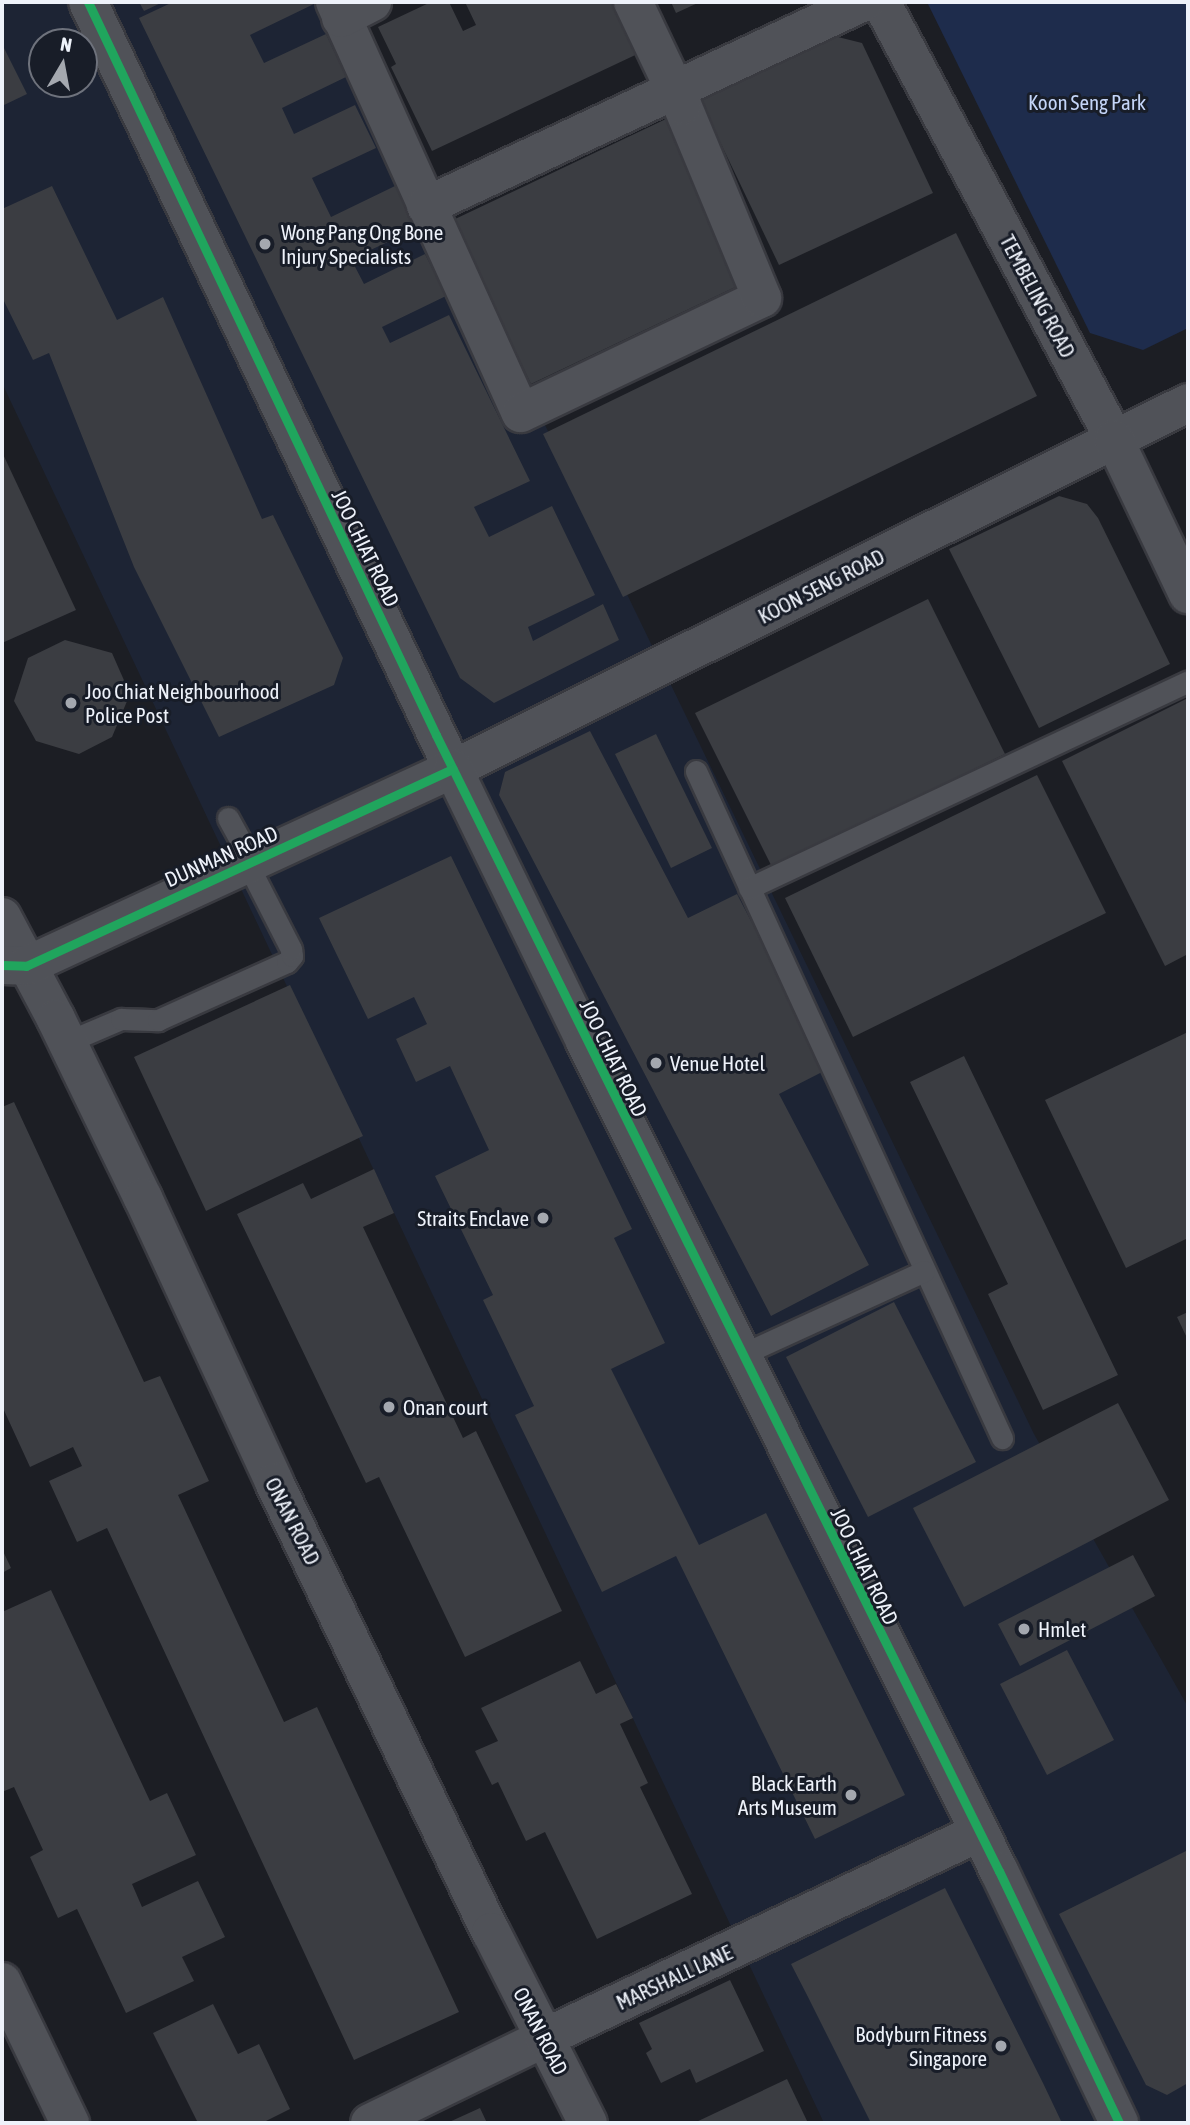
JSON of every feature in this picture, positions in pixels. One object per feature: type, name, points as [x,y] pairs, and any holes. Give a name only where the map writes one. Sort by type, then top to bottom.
[{"type":"street","name":"JOO CHIAT ROAD","points":[[88,2],[585,1041],[743,1354],[977,1833],[999,1871],[1119,2123]]},
{"type":"street","points":[[349,7],[426,206],[521,413],[762,298],[675,90],[632,2]]},
{"type":"street","points":[[426,206],[864,2]]},
{"type":"street","name":"TEMBELING ROAD","points":[[881,2],[1114,439],[1188,594]]},
{"type":"street","name":"KOON SENG ROAD","points":[[453,769],[1188,403]]},
{"type":"street","name":"DUNMAN ROAD","points":[[14,965],[249,863],[453,769]]},
{"type":"street","name":"ONAN ROAD","points":[[2,917],[14,965],[67,1042],[143,1198],[274,1482],[544,2038],[588,2123]]},
{"type":"street","name":"MARSHALL LANE","points":[[370,2123],[977,1833]]},
{"type":"street","points":[[2,1982],[70,2123]]},
{"type":"lane","points":[[749,888],[1188,681]]},
{"type":"lane","points":[[696,771],[1002,1438]]},
{"type":"lane","points":[[67,1042],[121,1019],[158,1020],[287,962],[292,956],[228,818]]},
{"type":"lane","points":[[743,1354],[924,1271]]},
{"type":"shaded area","points":[[2,2],[340,2],[1034,1434],[1188,1707],[1188,2123],[824,2123],[2,383]]},
{"type":"green space","name":"Koon Seng Park","points":[[927,2],[1188,2],[1188,328],[1143,350],[1090,333]]},
{"type":"building","points":[[139,2],[163,2],[144,11]]},
{"type":"building","points":[[173,2],[313,2],[314,4],[250,35],[264,63],[326,34],[346,77],[282,108],[294,134],[355,105],[376,148],[312,178],[331,217],[395,186],[416,229],[351,259],[364,284],[425,254],[446,296],[382,327],[390,343],[449,315],[530,481],[474,507],[489,537],[552,506],[595,595],[528,627],[533,641],[603,604],[619,640],[494,703],[460,678],[139,18]]},
{"type":"building","points":[[431,2],[449,2],[463,31],[476,25],[465,2],[625,2],[648,49],[432,151],[391,67],[396,64],[378,27]]},
{"type":"building","points":[[671,2],[700,2],[676,13]]},
{"type":"building","points":[[834,36],[862,43],[933,193],[779,265],[699,98]]},
{"type":"building","points":[[2,44],[27,94],[2,106]]},
{"type":"building","points":[[668,118],[746,282],[531,384],[453,220]]},
{"type":"building","points":[[52,186],[117,320],[163,297],[262,519],[273,515],[343,658],[334,685],[219,737],[134,567],[49,353],[33,360],[2,297],[2,209]]},
{"type":"building","points":[[956,233],[1037,396],[623,597],[543,434]]},
{"type":"building","points":[[2,452],[76,610],[2,643]]},
{"type":"building","points":[[1059,496],[1087,504],[1098,518],[1170,664],[1039,728],[949,549]]},
{"type":"building","points":[[928,599],[1005,754],[772,867],[695,713]]},
{"type":"building","points":[[65,640],[112,653],[130,694],[112,737],[79,754],[36,741],[14,701],[28,658]]},
{"type":"building","points":[[1186,699],[1188,954],[1165,966],[1062,761]]},
{"type":"building","points":[[590,731],[688,918],[737,894],[828,1069],[779,1094],[869,1265],[771,1316],[499,795],[505,772]]},
{"type":"building","points":[[656,734],[712,848],[671,868],[615,754]]},
{"type":"building","points":[[1037,775],[1106,913],[853,1037],[785,898]]},
{"type":"building","points":[[451,856],[632,1229],[614,1238],[665,1343],[611,1369],[699,1545],[766,1513],[905,1795],[815,1839],[676,1556],[602,1592],[515,1415],[534,1406],[483,1300],[493,1295],[435,1176],[489,1150],[450,1066],[416,1082],[396,1039],[427,1024],[414,997],[368,1019],[319,918]]},
{"type":"building","points":[[290,985],[363,1136],[206,1211],[134,1057]]},
{"type":"building","points":[[1188,1032],[1188,1238],[1126,1268],[1045,1100]]},
{"type":"building","points":[[964,1056],[1118,1375],[1043,1410],[988,1294],[1008,1284],[910,1082]]},
{"type":"building","points":[[14,1102],[144,1382],[160,1376],[209,1481],[178,1495],[284,1722],[317,1707],[459,2012],[354,2060],[107,1528],[77,1542],[49,1481],[82,1466],[73,1447],[30,1467],[2,1406],[2,1107]]},
{"type":"building","points":[[374,1169],[394,1213],[363,1227],[463,1438],[476,1431],[562,1611],[465,1657],[379,1477],[366,1483],[237,1214],[303,1183],[311,1199]]},
{"type":"building","points":[[894,1302],[976,1462],[868,1517],[786,1357]]},
{"type":"building","points":[[1188,1312],[1188,1340],[1177,1317]]},
{"type":"building","points":[[1118,1403],[1169,1500],[964,1607],[913,1508]]},
{"type":"building","points":[[2,1549],[11,1568],[2,1573]]},
{"type":"building","points":[[1133,1555],[1155,1596],[1020,1666],[998,1624]]},
{"type":"building","points":[[51,1590],[150,1801],[167,1793],[196,1855],[132,1884],[142,1907],[198,1881],[225,1937],[182,1957],[194,1981],[126,2013],[77,1909],[58,1918],[30,1857],[43,1850],[14,1787],[2,1792],[2,1612]]},
{"type":"building","points":[[1067,1650],[1114,1740],[1047,1775],[1000,1684]]},
{"type":"building","points":[[580,1661],[596,1694],[616,1684],[633,1718],[620,1724],[648,1783],[640,1787],[692,1894],[597,1939],[545,1832],[526,1841],[498,1782],[492,1785],[475,1751],[498,1741],[481,1708]]},
{"type":"building","points":[[1188,1850],[1188,2083],[1167,2095],[1146,2085],[1059,1914]]},
{"type":"building","points":[[945,1888],[1062,2123],[871,2123],[791,1964]]},
{"type":"building","points":[[730,1980],[764,2051],[696,2083],[690,2069],[661,2083],[646,2053],[652,2049],[639,2023]]},
{"type":"building","points":[[213,2004],[238,2054],[259,2044],[290,2109],[262,2123],[198,2123],[153,2033]]},
{"type":"building","points":[[787,2079],[808,2123],[694,2123]]},
{"type":"building","points":[[480,2108],[487,2123],[447,2123]]},
{"type":"cycle path","points":[[88,2],[436,735],[999,1871],[1119,2123]]},
{"type":"cycle path","points":[[2,965],[26,966],[453,769]]},
{"type":"place","name":"Wong Pang Ong Bone Injury Specialists","points":[[265,244]]},
{"type":"place","name":"Joo Chiat Neighbourhood Police Post","points":[[71,703]]},
{"type":"place","name":"Venue Hotel","points":[[656,1063]]},
{"type":"place","name":"Straits Enclave","points":[[543,1218]]},
{"type":"place","name":"Onan court","points":[[389,1407]]},
{"type":"place","name":"Hmlet","points":[[1024,1629]]},
{"type":"place","name":"Black Earth Arts Museum","points":[[851,1795]]},
{"type":"place","name":"Bodyburn Fitness Singapore","points":[[1001,2046]]}]
